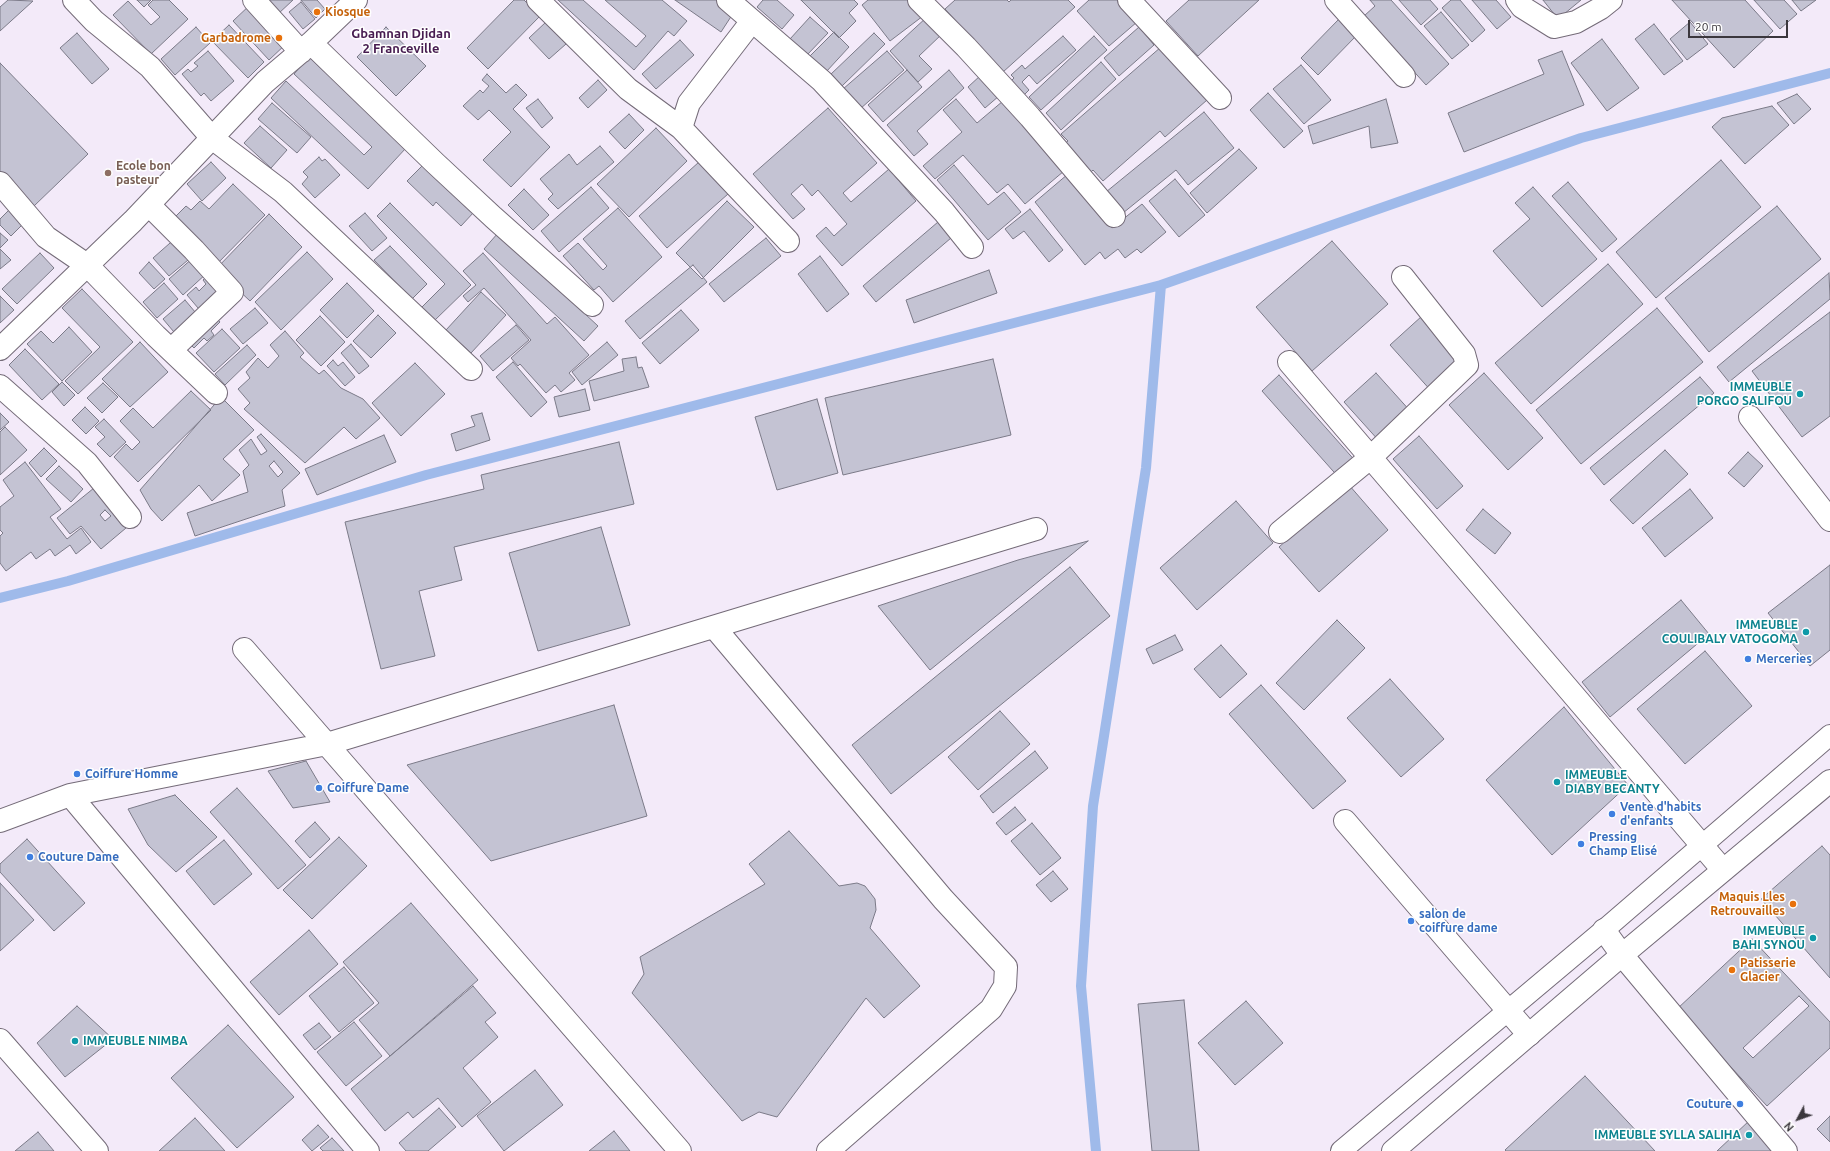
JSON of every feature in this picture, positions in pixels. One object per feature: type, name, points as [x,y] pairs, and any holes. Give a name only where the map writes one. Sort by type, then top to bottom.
[{"type":"street","points":[[74,0],[94,21],[150,67],[212,138],[283,192],[471,369]]},
{"type":"street","points":[[254,0],[592,305]]},
{"type":"street","points":[[0,349],[149,205],[265,82],[306,47],[356,0]]},
{"type":"street","points":[[538,0],[628,89],[681,128],[788,241]]},
{"type":"street","points":[[919,0],[966,47],[1030,116],[1114,216]]},
{"type":"street","points":[[1129,0],[1220,98]]},
{"type":"street","points":[[1336,0],[1404,76]]},
{"type":"street","points":[[1517,0],[1522,7],[1554,27],[1576,22],[1601,8],[1610,0]]},
{"type":"street","points":[[681,128],[689,102],[740,7],[822,81],[944,212],[972,247]]},
{"type":"street","points":[[0,183],[46,237],[88,265],[171,350],[216,393]]},
{"type":"street","points":[[149,205],[194,250],[232,292],[171,350]]},
{"type":"street","points":[[1280,532],[1370,458],[1467,365],[1464,354],[1404,277]]},
{"type":"street","points":[[1289,362],[1723,870]]},
{"type":"street","points":[[0,386],[87,463],[130,517]]},
{"type":"street","points":[[1750,417],[1830,520]]},
{"type":"street","points":[[0,821],[70,795],[327,744],[1036,529]]},
{"type":"street","points":[[714,627],[943,899],[1006,967],[1005,986],[991,1009],[828,1151]]},
{"type":"street","points":[[244,649],[680,1151]]},
{"type":"street","points":[[1393,1151],[1622,955],[1830,781]]},
{"type":"street","points":[[70,795],[368,1151]]},
{"type":"street","points":[[1345,821],[1529,1035]]},
{"type":"street","points":[[1604,930],[1622,955],[1786,1151]]},
{"type":"street","points":[[0,1040],[97,1151]]},
{"type":"lane","points":[[1341,1151],[1604,930],[1830,735]]},
{"type":"building","points":[[8,0],[33,1],[0,31],[0,7]]},
{"type":"building","points":[[137,0],[151,0],[144,7]]},
{"type":"building","points":[[153,0],[169,0],[188,19],[151,54],[113,15],[128,1],[151,25],[160,17],[148,5]]},
{"type":"building","points":[[266,0],[293,0],[278,14]]},
{"type":"building","points":[[301,0],[317,0],[325,9],[316,18]]},
{"type":"building","points":[[514,0],[524,0],[540,16],[488,69],[467,48]]},
{"type":"building","points":[[558,0],[583,0],[636,47],[646,36],[605,0],[662,0],[687,21],[674,36],[668,31],[634,70]]},
{"type":"building","points":[[675,0],[717,0],[734,12],[721,32]]},
{"type":"building","points":[[763,0],[777,0],[794,15],[782,29],[757,7]]},
{"type":"building","points":[[801,0],[854,0],[858,4],[849,13],[856,21],[839,38]]},
{"type":"building","points":[[868,0],[911,0],[923,16],[890,41],[862,5]]},
{"type":"building","points":[[955,0],[1007,0],[1009,2],[1011,0],[1068,0],[1075,7],[1003,72],[945,9]]},
{"type":"building","points":[[1089,0],[1117,0],[1137,22],[1109,46],[1077,11]]},
{"type":"building","points":[[1189,0],[1259,0],[1198,56],[1166,21]]},
{"type":"building","points":[[1370,0],[1391,0],[1449,64],[1426,85],[1364,16],[1375,6]]},
{"type":"building","points":[[1399,0],[1430,0],[1438,9],[1421,25]]},
{"type":"building","points":[[1451,0],[1460,0],[1485,30],[1472,42],[1442,8]]},
{"type":"building","points":[[1472,0],[1496,0],[1511,17],[1497,29]]},
{"type":"building","points":[[1543,0],[1581,0],[1558,19]]},
{"type":"building","points":[[1672,0],[1745,0],[1773,31],[1734,68]]},
{"type":"building","points":[[1754,0],[1784,0],[1797,14],[1780,29]]},
{"type":"building","points":[[1792,0],[1816,0],[1801,11]]},
{"type":"building","points":[[301,2],[315,19],[303,29],[289,12]]},
{"type":"building","points":[[251,4],[287,43],[269,60],[233,21]]},
{"type":"building","points":[[1441,12],[1469,45],[1452,59],[1424,26]]},
{"type":"building","points":[[810,17],[828,33],[807,55],[790,39]]},
{"type":"building","points":[[927,17],[942,34],[919,56],[932,69],[918,82],[890,51]]},
{"type":"building","points":[[1340,18],[1357,35],[1318,75],[1301,58]]},
{"type":"building","points":[[546,22],[566,44],[549,59],[529,38]]},
{"type":"building","points":[[1690,22],[1708,44],[1687,60],[1670,39]]},
{"type":"building","points":[[1654,24],[1683,61],[1664,75],[1635,39]]},
{"type":"building","points":[[229,25],[264,62],[248,78],[212,41]]},
{"type":"building","points":[[196,27],[210,43],[175,75],[161,59]]},
{"type":"building","points":[[386,27],[426,66],[396,96],[357,57]]},
{"type":"building","points":[[1139,27],[1154,45],[1119,76],[1104,58]]},
{"type":"building","points":[[834,32],[849,47],[826,72],[810,56]]},
{"type":"building","points":[[77,33],[109,69],[92,84],[60,48]]},
{"type":"building","points":[[874,33],[885,44],[841,87],[830,75]]},
{"type":"building","points":[[1063,36],[1076,50],[1037,84],[1029,75],[1022,82],[1029,90],[1024,95],[1011,81],[1014,78],[1011,75],[1022,65],[1025,69]]},
{"type":"building","points":[[1094,36],[1107,50],[1041,110],[1029,97]]},
{"type":"building","points":[[1602,39],[1639,88],[1607,111],[1571,63]]},
{"type":"building","points":[[680,40],[694,55],[656,89],[642,74]]},
{"type":"building","points":[[1161,47],[1207,100],[1165,137],[1160,131],[1103,181],[1093,170],[1090,173],[1064,144],[1068,141],[1061,134]]},
{"type":"building","points":[[208,51],[234,81],[211,101],[204,93],[201,96],[182,74],[188,69],[191,72],[198,66],[194,63]]},
{"type":"building","points":[[887,51],[904,70],[860,109],[843,89]]},
{"type":"building","points":[[1562,51],[1584,105],[1464,152],[1448,113],[1544,74],[1538,60]]},
{"type":"building","points":[[309,57],[406,148],[368,189],[271,98],[286,81],[364,155],[372,147],[294,74]]},
{"type":"building","points":[[1101,62],[1116,79],[1061,130],[1046,113]]},
{"type":"building","points":[[0,63],[88,154],[34,206],[0,171]]},
{"type":"building","points":[[1301,65],[1331,100],[1304,124],[1273,89]]},
{"type":"building","points":[[907,70],[922,87],[883,122],[868,105]]},
{"type":"building","points":[[949,70],[964,88],[917,131],[928,144],[914,156],[887,125]]},
{"type":"building","points":[[487,74],[506,93],[516,84],[527,95],[513,109],[550,147],[511,187],[483,160],[511,132],[489,110],[478,120],[463,106],[480,90],[483,93],[489,86],[482,80]]},
{"type":"building","points":[[981,75],[999,96],[985,108],[968,87]]},
{"type":"building","points":[[598,80],[607,90],[588,108],[579,98]]},
{"type":"building","points":[[1268,93],[1303,131],[1284,148],[1250,110]]},
{"type":"building","points":[[1797,94],[1811,109],[1794,124],[1777,103]]},
{"type":"building","points":[[538,99],[553,118],[542,128],[526,108]]},
{"type":"building","points":[[956,99],[977,123],[1003,101],[1064,171],[1025,204],[1008,184],[997,193],[963,155],[935,179],[923,166],[962,132],[943,110]]},
{"type":"building","points":[[1386,99],[1398,143],[1371,148],[1369,126],[1313,144],[1308,126]]},
{"type":"building","points":[[272,103],[311,137],[297,153],[258,119]]},
{"type":"building","points":[[1772,106],[1789,125],[1745,164],[1712,127],[1722,118]]},
{"type":"building","points":[[828,108],[877,163],[843,193],[851,202],[889,169],[916,201],[842,266],[816,236],[826,227],[834,236],[847,224],[818,190],[812,196],[802,184],[791,194],[805,209],[793,219],[753,174]]},
{"type":"building","points":[[1204,112],[1234,148],[1188,185],[1176,170],[1123,213],[1106,192]]},
{"type":"building","points":[[629,114],[644,130],[625,149],[609,132]]},
{"type":"building","points":[[260,126],[287,150],[271,168],[244,143]]},
{"type":"building","points":[[656,128],[687,161],[629,217],[597,184]]},
{"type":"building","points":[[600,146],[614,162],[558,209],[548,199],[553,194],[540,179],[569,154],[577,165]]},
{"type":"building","points":[[1239,149],[1257,168],[1207,213],[1190,193]]},
{"type":"building","points":[[319,157],[322,161],[325,159],[340,175],[315,198],[302,184],[308,177],[303,172]]},
{"type":"building","points":[[1721,160],[1761,207],[1656,298],[1616,252]]},
{"type":"building","points":[[211,162],[226,178],[202,201],[187,184]]},
{"type":"building","points":[[699,162],[728,194],[667,248],[639,216]]},
{"type":"building","points":[[424,164],[474,212],[461,226],[436,202],[433,206],[407,181]]},
{"type":"building","points":[[954,165],[988,205],[1004,192],[1021,212],[988,240],[937,180]]},
{"type":"building","points":[[1068,174],[1112,228],[1142,204],[1166,232],[1141,253],[1137,249],[1125,258],[1118,249],[1105,259],[1100,252],[1085,265],[1035,202]]},
{"type":"building","points":[[1175,179],[1205,215],[1179,237],[1149,201]]},
{"type":"building","points":[[1568,182],[1617,239],[1602,252],[1552,196]]},
{"type":"building","points":[[233,184],[265,215],[215,266],[170,222],[186,206],[191,210],[200,201],[209,209]]},
{"type":"building","points":[[591,187],[609,208],[559,252],[541,231]]},
{"type":"building","points":[[1533,187],[1597,259],[1542,307],[1493,251],[1530,219],[1515,203]]},
{"type":"building","points":[[524,189],[549,215],[533,230],[508,205]]},
{"type":"building","points":[[727,201],[754,227],[702,279],[676,253]]},
{"type":"building","points":[[390,203],[471,285],[434,321],[421,308],[445,284],[377,216]]},
{"type":"building","points":[[13,206],[26,221],[11,236],[0,225],[0,219]]},
{"type":"building","points":[[1777,206],[1821,259],[1709,352],[1665,298]]},
{"type":"building","points":[[618,208],[662,257],[613,302],[599,286],[594,290],[563,256],[578,243],[603,270],[607,266],[583,239]]},
{"type":"building","points":[[1030,209],[1063,250],[1049,262],[1024,231],[1013,239],[1005,229]]},
{"type":"building","points":[[365,213],[387,238],[372,251],[349,226]]},
{"type":"building","points":[[269,214],[302,247],[250,301],[216,269]]},
{"type":"building","points":[[938,222],[951,238],[876,302],[863,286]]},
{"type":"building","points":[[0,233],[8,240],[0,248]]},
{"type":"building","points":[[498,233],[598,326],[584,341],[484,249]]},
{"type":"building","points":[[178,236],[194,255],[169,276],[153,258]]},
{"type":"building","points":[[766,238],[781,256],[724,302],[709,284]]},
{"type":"building","points":[[1332,241],[1388,304],[1312,371],[1256,307]]},
{"type":"building","points":[[390,246],[427,284],[412,299],[374,260]]},
{"type":"building","points":[[0,249],[11,260],[0,269]]},
{"type":"building","points":[[307,252],[333,279],[281,330],[255,302]]},
{"type":"building","points":[[40,253],[54,268],[17,304],[2,289]]},
{"type":"building","points":[[483,253],[547,324],[555,317],[589,355],[569,373],[575,380],[561,392],[555,385],[546,393],[520,364],[518,366],[511,358],[531,340],[484,288],[468,302],[463,296],[476,285],[463,271]]},
{"type":"building","points":[[820,256],[849,294],[827,312],[798,274]]},
{"type":"building","points":[[194,257],[207,273],[183,295],[169,279]]},
{"type":"building","points":[[149,262],[165,279],[154,289],[139,273]]},
{"type":"building","points":[[1608,264],[1643,304],[1531,404],[1495,363]]},
{"type":"building","points":[[693,265],[707,282],[640,339],[625,321]]},
{"type":"building","points":[[989,270],[997,293],[914,323],[906,300]]},
{"type":"building","points":[[210,273],[228,293],[204,315],[187,295],[196,287],[199,291],[206,284],[203,280]]},
{"type":"building","points":[[1829,273],[1830,299],[1729,382],[1717,367]]},
{"type":"building","points":[[164,283],[178,299],[157,318],[143,302]]},
{"type":"building","points":[[347,283],[374,311],[347,338],[320,310]]},
{"type":"building","points":[[82,289],[133,342],[78,394],[65,381],[100,347],[62,308]]},
{"type":"building","points":[[481,292],[506,315],[471,353],[446,330]]},
{"type":"building","points":[[0,296],[14,310],[0,323]]},
{"type":"building","points":[[185,300],[201,319],[179,338],[163,319]]},
{"type":"building","points":[[255,308],[268,323],[243,344],[230,329]]},
{"type":"building","points":[[1657,308],[1703,362],[1581,464],[1536,410]]},
{"type":"building","points":[[681,310],[699,330],[660,364],[642,343]]},
{"type":"building","points":[[211,312],[220,322],[211,331],[214,335],[207,341],[204,338],[194,348],[184,338]]},
{"type":"building","name":"IMMEUBLE PORGO SALIFOU","points":[[1830,312],[1830,416],[1802,437],[1752,371]]},
{"type":"building","points":[[378,315],[396,333],[371,358],[353,341]]},
{"type":"building","points":[[320,316],[345,342],[321,366],[296,340]]},
{"type":"building","points":[[1422,316],[1464,365],[1433,393],[1390,345]]},
{"type":"building","points":[[516,325],[529,340],[493,371],[480,356]]},
{"type":"building","points":[[69,327],[92,352],[62,381],[27,344],[41,331],[53,343]]},
{"type":"building","points":[[222,329],[240,348],[214,372],[196,353]]},
{"type":"building","points":[[285,331],[304,353],[300,357],[319,374],[324,370],[341,388],[363,399],[380,418],[356,439],[344,427],[305,463],[244,409],[250,403],[238,389],[250,378],[246,372],[258,358],[268,368],[279,356],[270,345]]},
{"type":"building","points":[[140,342],[168,372],[130,407],[102,379]]},
{"type":"building","points":[[607,342],[618,355],[582,385],[572,372]]},
{"type":"building","points":[[351,344],[369,366],[359,374],[341,353]]},
{"type":"building","points":[[247,345],[256,355],[225,385],[215,374]]},
{"type":"building","points":[[25,349],[59,384],[42,400],[9,365]]},
{"type":"building","points":[[636,357],[638,368],[642,367],[649,387],[594,401],[589,381],[624,371],[622,359]]},
{"type":"building","points":[[993,359],[1011,435],[843,475],[825,398]]},
{"type":"building","points":[[333,360],[338,366],[343,362],[355,377],[345,386],[327,366]]},
{"type":"building","points":[[513,362],[547,402],[531,417],[496,377]]},
{"type":"building","points":[[415,363],[445,394],[401,436],[372,403]]},
{"type":"building","points":[[1376,373],[1412,413],[1380,442],[1344,402]]},
{"type":"building","points":[[1484,373],[1543,438],[1508,470],[1449,405]]},
{"type":"building","points":[[1279,375],[1358,464],[1341,480],[1262,391]]},
{"type":"building","points":[[1700,377],[1714,393],[1604,485],[1590,468]]},
{"type":"building","points":[[62,382],[75,395],[64,406],[52,392]]},
{"type":"building","points":[[103,383],[118,397],[102,413],[87,398]]},
{"type":"building","points":[[585,389],[590,410],[559,417],[554,397]]},
{"type":"building","points":[[191,391],[211,410],[138,482],[114,457],[126,444],[132,450],[140,442],[120,421],[133,408],[153,428]]},
{"type":"building","points":[[221,397],[254,430],[223,459],[240,475],[212,501],[199,485],[162,521],[151,509],[140,490]]},
{"type":"building","points":[[817,399],[838,473],[777,490],[755,417]]},
{"type":"building","points":[[85,407],[99,421],[86,434],[72,420]]},
{"type":"building","points":[[0,413],[9,422],[0,430]]},
{"type":"building","points":[[482,413],[490,440],[456,451],[451,434],[475,426],[471,416]]},
{"type":"building","points":[[104,419],[126,442],[110,457],[97,444],[105,437],[95,427]]},
{"type":"building","points":[[5,427],[27,450],[0,475],[0,432]]},
{"type":"building","points":[[261,434],[300,473],[282,490],[285,506],[195,536],[187,513],[248,492],[243,471],[249,465],[239,450],[251,439],[261,455],[267,451],[257,437]],"holes":[[[274,461],[283,472],[278,477],[269,466]]]},
{"type":"building","points":[[384,435],[396,462],[317,495],[305,469]]},
{"type":"building","points":[[1419,436],[1463,486],[1437,509],[1393,459]]},
{"type":"building","points":[[619,442],[634,504],[454,547],[462,580],[419,591],[435,656],[381,669],[345,522],[484,489],[481,475]]},
{"type":"building","points":[[44,448],[57,461],[41,477],[29,463]]},
{"type":"building","points":[[1665,450],[1688,474],[1633,524],[1610,500]]},
{"type":"building","points":[[1748,452],[1763,466],[1744,487],[1728,473]]},
{"type":"building","points":[[25,462],[61,509],[50,517],[67,539],[81,528],[91,542],[76,554],[70,545],[55,556],[50,549],[36,559],[31,552],[6,571],[0,563],[0,536],[3,533],[0,530],[0,507],[14,496],[3,480]]},
{"type":"building","points":[[59,466],[83,489],[71,502],[46,479]]},
{"type":"building","points":[[1349,485],[1388,530],[1319,592],[1279,547]]},
{"type":"building","points":[[94,488],[126,528],[101,549],[81,526],[70,534],[57,518]],"holes":[[[105,510],[111,516],[105,521],[100,515]]]},
{"type":"building","points":[[1690,489],[1713,518],[1665,557],[1642,528]]},
{"type":"building","points":[[1236,501],[1273,543],[1197,610],[1160,568]]},
{"type":"building","points":[[1483,509],[1511,533],[1495,554],[1466,530]]},
{"type":"building","points":[[601,527],[630,625],[538,651],[509,553]]},
{"type":"building","points":[[1088,541],[930,670],[878,606],[1018,560]]},
{"type":"building","name":"IMMEUBLE COULIBALY VATOGOMA","points":[[1830,565],[1830,650],[1810,666],[1768,613]]},
{"type":"building","points":[[1070,567],[1110,616],[891,794],[852,745]]},
{"type":"building","points":[[1681,600],[1709,634],[1610,717],[1582,682]]},
{"type":"building","points":[[1337,620],[1365,648],[1304,710],[1276,683]]},
{"type":"building","points":[[1175,635],[1183,650],[1153,664],[1146,649]]},
{"type":"building","points":[[1221,645],[1247,674],[1220,698],[1194,669]]},
{"type":"building","points":[[1705,651],[1752,706],[1685,764],[1637,709]]},
{"type":"building","points":[[1390,679],[1444,739],[1401,777],[1347,718]]},
{"type":"building","points":[[1261,685],[1346,781],[1313,809],[1229,714]]},
{"type":"building","points":[[614,705],[647,816],[491,861],[407,765]]},
{"type":"building","name":"IMMEUBLE DIABY BECANTY","points":[[1564,707],[1628,785],[1552,855],[1486,780]]},
{"type":"building","points":[[1000,711],[1030,744],[978,790],[948,757]]},
{"type":"building","points":[[1035,751],[1048,768],[993,813],[980,796]]},
{"type":"building","points":[[306,761],[330,802],[293,808],[268,771]]},
{"type":"building","points":[[237,788],[306,865],[278,889],[210,812]]},
{"type":"building","points":[[175,795],[217,837],[176,872],[148,845],[128,809]]},
{"type":"building","points":[[1015,807],[1026,820],[1006,835],[996,823]]},
{"type":"building","points":[[315,822],[330,839],[310,858],[295,841]]},
{"type":"building","points":[[1032,823],[1061,858],[1040,875],[1011,841]]},
{"type":"building","points":[[789,831],[839,886],[857,883],[865,886],[875,899],[876,910],[870,928],[920,986],[884,1018],[866,998],[777,1117],[759,1112],[742,1121],[632,993],[644,974],[640,957],[765,884],[749,864]]},
{"type":"building","points":[[339,837],[367,866],[312,919],[283,890]]},
{"type":"building","points":[[27,839],[85,903],[54,931],[0,872],[0,864]]},
{"type":"building","points":[[224,840],[252,874],[214,905],[186,871]]},
{"type":"building","name":"IMMEUBLE BAHI SYNOU","points":[[1822,846],[1830,855],[1830,978],[1761,899]]},
{"type":"building","points":[[1053,871],[1068,889],[1051,902],[1036,885]]},
{"type":"building","points":[[0,883],[34,920],[0,951]]},
{"type":"building","points":[[411,903],[478,980],[390,1056],[359,1020],[379,1003],[343,962]]},
{"type":"building","points":[[309,930],[338,964],[279,1015],[250,982]]},
{"type":"building","points":[[1752,939],[1830,1022],[1830,1048],[1767,1106],[1677,1009]],"holes":[[[1799,996],[1809,1006],[1753,1058],[1743,1048]]]},
{"type":"building","points":[[344,967],[374,1003],[339,1032],[309,996]]},
{"type":"building","points":[[473,986],[496,1013],[485,1022],[498,1037],[463,1068],[491,1102],[462,1127],[438,1098],[413,1118],[408,1112],[385,1131],[351,1089]]},
{"type":"building","points":[[1184,1000],[1199,1151],[1152,1151],[1138,1004]]},
{"type":"building","points":[[1246,1001],[1283,1043],[1235,1085],[1198,1043]]},
{"type":"building","name":"IMMEUBLE NIMBA","points":[[77,1006],[113,1039],[65,1077],[37,1043]]},
{"type":"building","points":[[354,1022],[382,1056],[346,1086],[317,1052]]},
{"type":"building","points":[[319,1023],[331,1037],[315,1050],[303,1035]]},
{"type":"building","points":[[228,1025],[294,1097],[237,1148],[171,1078]]},
{"type":"building","points":[[535,1070],[563,1105],[504,1151],[477,1116]]},
{"type":"building","points":[[1585,1076],[1655,1151],[1505,1150]]},
{"type":"building","points":[[439,1108],[456,1127],[428,1151],[406,1151],[399,1143]]},
{"type":"building","points":[[1830,1116],[1830,1142],[1817,1129]]},
{"type":"building","points":[[195,1118],[225,1151],[159,1151]]},
{"type":"building","name":"IMMEUBLE SYLLA SALIHA","points":[[1750,1120],[1778,1151],[1717,1151]]},
{"type":"building","points":[[318,1125],[329,1137],[312,1151],[302,1140]]},
{"type":"building","points":[[614,1131],[630,1151],[589,1151]]},
{"type":"building","points":[[38,1132],[54,1151],[15,1151]]},
{"type":"building","points":[[332,1138],[344,1151],[323,1151],[320,1148]]},
{"type":"waterway","points":[[0,598],[68,581],[426,475],[1161,285],[1581,138],[1830,73]]},
{"type":"waterway","points":[[1096,1151],[1081,986],[1093,806],[1146,468],[1161,285]]},
{"type":"place","name":"Kiosque","points":[[317,12]]},
{"type":"place","name":"Garbadrome","points":[[279,38]]},
{"type":"place","name":"Ecole bon pasteur","points":[[108,173]]},
{"type":"place","name":"IMMEUBLE PORGO SALIFOU","points":[[1800,394]]},
{"type":"place","name":"IMMEUBLE COULIBALY VATOGOMA","points":[[1806,632]]},
{"type":"place","name":"Merceries","points":[[1748,659]]},
{"type":"place","name":"Coiffure Homme","points":[[77,774]]},
{"type":"place","name":"IMMEUBLE DIABY BECANTY","points":[[1557,782]]},
{"type":"place","name":"Coiffure Dame","points":[[319,788]]},
{"type":"place","name":"Vente d'habits d'enfants","points":[[1612,814]]},
{"type":"place","name":"Pressing Champ Elisé","points":[[1581,844]]},
{"type":"place","name":"Couture Dame","points":[[30,857]]},
{"type":"place","name":"Maquis Lles Retrouvailles","points":[[1793,904]]},
{"type":"place","name":"salon de coiffure dame","points":[[1411,921]]},
{"type":"place","name":"IMMEUBLE BAHI SYNOU","points":[[1813,938]]},
{"type":"place","name":"Patisserie Glacier","points":[[1732,970]]},
{"type":"place","name":"IMMEUBLE NIMBA","points":[[75,1041]]},
{"type":"place","name":"Couture","points":[[1740,1104]]},
{"type":"place","name":"IMMEUBLE SYLLA SALIHA","points":[[1749,1135]]},
{"type":"district","name":"Gbamnan Djidan 2 Franceville","points":[[401,42]]}]
